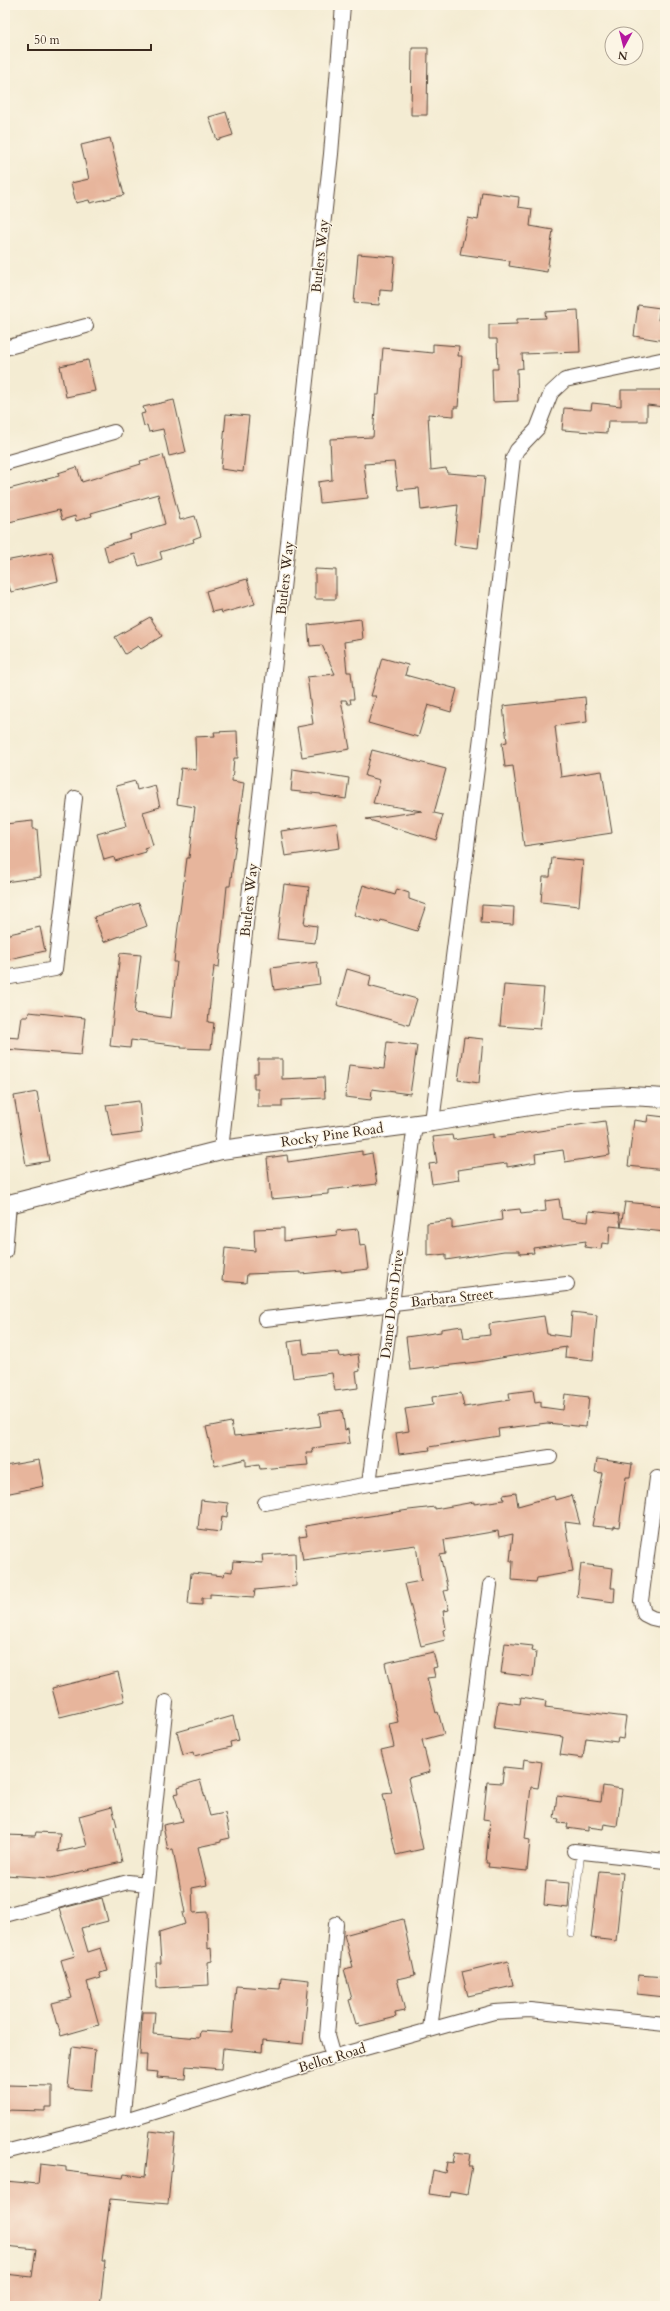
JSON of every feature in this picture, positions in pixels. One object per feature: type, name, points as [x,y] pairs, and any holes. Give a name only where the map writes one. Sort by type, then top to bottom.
[{"type":"street","name":"Butlers Way","points":[[221,1150],[331,154],[343,5]]},
{"type":"street","points":[[5,348],[86,326]]},
{"type":"street","name":"Dame Doris Drive","points":[[369,1484],[391,1304],[423,1123],[482,729],[513,458],[517,450],[537,428],[551,393],[565,380],[665,359]]},
{"type":"street","points":[[5,463],[114,432]]},
{"type":"street","points":[[5,978],[55,969],[74,798]]},
{"type":"street","name":"Rocky Pine Road","points":[[7,1205],[221,1150],[423,1123],[573,1099],[630,1096],[665,1098]]},
{"type":"street","points":[[5,1252],[7,1205]]},
{"type":"street","name":"Barbara Street","points":[[265,1319],[567,1284]]},
{"type":"street","points":[[265,1503],[369,1484],[550,1457]]},
{"type":"street","points":[[657,1478],[641,1601],[644,1614],[652,1618],[665,1621]]},
{"type":"street","points":[[430,2029],[490,1585]]},
{"type":"street","points":[[122,2122],[166,1702]]},
{"type":"street","points":[[577,1851],[665,1861]]},
{"type":"street","points":[[5,1915],[128,1882],[147,1884]]},
{"type":"street","points":[[333,2057],[327,2036],[336,1924]]},
{"type":"street","name":"Bellot Road","points":[[5,2152],[122,2122],[333,2057],[494,2012],[517,2009],[665,2024]]},
{"type":"lane","points":[[571,1933],[577,1851]]},
{"type":"building","points":[[412,48],[428,48],[427,115],[411,115]]},
{"type":"building","points":[[226,112],[233,135],[217,140],[209,117]]},
{"type":"building","points":[[110,138],[124,195],[90,203],[89,200],[76,203],[71,183],[89,179],[81,145]]},
{"type":"building","points":[[482,192],[519,197],[518,207],[532,209],[530,226],[553,230],[547,272],[509,266],[510,261],[460,254],[468,218],[478,220]]},
{"type":"building","points":[[358,254],[395,257],[392,291],[380,290],[379,305],[354,303]]},
{"type":"building","points":[[638,305],[660,308],[658,320],[665,320],[665,341],[634,336]]},
{"type":"building","points":[[578,310],[580,352],[522,354],[523,368],[517,369],[518,401],[493,402],[492,369],[498,369],[497,339],[489,339],[489,325],[517,324],[517,319],[546,318],[545,312]]},
{"type":"building","points":[[433,344],[459,346],[458,356],[462,356],[458,407],[454,407],[454,416],[428,414],[431,470],[446,468],[447,473],[485,476],[478,548],[454,545],[458,505],[421,510],[419,488],[398,490],[394,462],[364,464],[368,498],[320,503],[318,482],[332,480],[330,439],[373,437],[376,395],[379,395],[383,348],[433,353]]},
{"type":"building","points":[[88,360],[95,391],[66,397],[60,366]]},
{"type":"building","points":[[621,390],[665,390],[665,407],[647,405],[647,421],[608,421],[607,433],[562,430],[564,408],[591,410],[592,403],[621,406]]},
{"type":"building","points":[[174,400],[186,452],[169,456],[163,429],[149,432],[147,425],[144,426],[141,414],[145,413],[143,407]]},
{"type":"building","points":[[226,414],[249,416],[243,472],[221,469]]},
{"type":"building","points":[[163,455],[180,520],[195,516],[201,536],[193,539],[194,542],[160,552],[162,559],[139,566],[135,554],[108,562],[104,546],[130,538],[129,535],[165,524],[158,494],[91,513],[92,516],[76,521],[75,516],[62,520],[59,510],[5,523],[5,490],[59,476],[58,473],[77,467],[82,482],[141,464],[140,461]]},
{"type":"building","points":[[52,552],[58,581],[11,592],[9,586],[5,586],[5,561]]},
{"type":"building","points":[[315,569],[336,570],[336,599],[315,599]]},
{"type":"building","points":[[247,579],[255,604],[222,613],[221,610],[212,612],[206,591]]},
{"type":"building","points":[[150,617],[162,636],[141,649],[138,646],[125,654],[115,637]]},
{"type":"building","points":[[361,619],[363,639],[344,642],[347,672],[351,672],[354,699],[350,699],[351,704],[348,704],[346,700],[341,700],[350,749],[302,757],[297,727],[313,724],[307,677],[335,674],[322,645],[310,646],[308,625]]},
{"type":"building","points":[[382,658],[408,665],[405,675],[457,689],[451,712],[428,705],[418,737],[368,723],[376,696],[371,696]]},
{"type":"building","points":[[585,697],[587,722],[555,726],[561,777],[602,771],[612,833],[524,846],[513,766],[505,767],[502,743],[507,742],[503,706]]},
{"type":"building","points":[[237,731],[238,758],[234,758],[232,781],[244,783],[230,886],[227,886],[219,967],[214,966],[208,1022],[214,1023],[211,1049],[181,1048],[181,1046],[131,1040],[130,1048],[110,1046],[120,953],[141,955],[134,1013],[171,1018],[177,962],[174,962],[176,942],[195,807],[177,804],[181,768],[196,770],[195,737],[215,736],[214,732]]},
{"type":"building","points":[[372,750],[446,769],[434,813],[443,815],[436,840],[366,819],[422,811],[373,803],[380,780],[365,776]]},
{"type":"building","points":[[293,769],[349,778],[346,799],[321,794],[291,791]]},
{"type":"building","points":[[135,781],[137,790],[155,785],[160,807],[143,812],[153,845],[144,848],[146,852],[115,861],[114,857],[104,860],[97,834],[126,826],[116,786]]},
{"type":"building","points":[[33,821],[33,829],[37,829],[41,877],[5,882],[5,824]]},
{"type":"building","points":[[337,823],[340,848],[285,856],[281,831]]},
{"type":"building","points":[[552,858],[583,861],[579,906],[541,902],[543,877],[550,877]]},
{"type":"building","points":[[284,884],[309,887],[304,924],[317,926],[315,943],[277,939]]},
{"type":"building","points":[[363,885],[395,895],[397,889],[409,893],[409,899],[426,905],[417,931],[381,920],[380,923],[354,915]]},
{"type":"building","points":[[139,903],[147,926],[104,942],[94,917]]},
{"type":"building","points":[[482,905],[514,907],[513,925],[481,923]]},
{"type":"building","points":[[40,927],[45,951],[5,960],[5,935]]},
{"type":"building","points":[[317,962],[320,984],[274,990],[271,968]]},
{"type":"building","points":[[347,969],[371,976],[369,986],[417,999],[409,1025],[337,1005]]},
{"type":"building","points":[[504,985],[544,988],[540,1029],[500,1026]]},
{"type":"building","points":[[29,1012],[85,1018],[81,1055],[5,1049],[5,1037],[19,1038],[22,1017],[28,1017]]},
{"type":"building","points":[[464,1037],[483,1039],[479,1083],[458,1080]]},
{"type":"building","points":[[387,1042],[417,1046],[410,1094],[372,1089],[371,1100],[345,1097],[349,1065],[384,1069]]},
{"type":"building","points":[[258,1059],[282,1059],[282,1079],[324,1077],[325,1098],[282,1100],[282,1107],[258,1107],[258,1089],[254,1089],[254,1073],[258,1073]]},
{"type":"building","points":[[37,1092],[49,1161],[26,1165],[14,1096]]},
{"type":"building","points":[[139,1101],[142,1133],[113,1137],[106,1105]]},
{"type":"building","points":[[648,1115],[665,1117],[665,1170],[628,1166],[634,1120],[647,1122]]},
{"type":"building","points":[[605,1121],[610,1155],[565,1162],[563,1150],[535,1154],[536,1162],[507,1167],[507,1163],[457,1170],[459,1180],[432,1184],[429,1164],[437,1163],[433,1137],[452,1135],[453,1140],[493,1134],[493,1138]]},
{"type":"building","points":[[362,1151],[362,1155],[372,1153],[377,1184],[328,1190],[328,1194],[271,1199],[267,1158],[287,1155],[288,1162]]},
{"type":"building","points":[[559,1199],[562,1219],[588,1222],[589,1211],[619,1214],[621,1227],[625,1202],[665,1206],[665,1232],[610,1226],[609,1244],[602,1243],[601,1249],[585,1247],[586,1241],[533,1248],[534,1253],[520,1254],[520,1251],[504,1251],[446,1260],[446,1254],[427,1256],[427,1223],[452,1220],[452,1228],[502,1220],[501,1211],[520,1209],[521,1214],[546,1211],[545,1201]]},
{"type":"building","points":[[284,1228],[284,1241],[337,1235],[336,1231],[358,1229],[360,1246],[366,1245],[369,1269],[301,1274],[301,1272],[247,1274],[246,1283],[222,1281],[225,1248],[255,1251],[254,1229]]},
{"type":"building","points":[[572,1312],[597,1315],[593,1360],[565,1357],[566,1347],[477,1362],[410,1370],[406,1337],[441,1332],[441,1329],[462,1326],[464,1338],[490,1335],[489,1324],[544,1316],[547,1334],[570,1337]]},
{"type":"building","points":[[302,1340],[304,1354],[339,1352],[340,1357],[358,1354],[360,1371],[356,1372],[358,1388],[335,1391],[332,1373],[293,1378],[288,1342]]},
{"type":"building","points":[[533,1390],[535,1403],[541,1402],[541,1407],[563,1410],[565,1394],[589,1397],[586,1427],[547,1423],[498,1429],[499,1436],[429,1447],[430,1450],[399,1454],[396,1433],[409,1431],[405,1409],[433,1405],[432,1397],[461,1393],[464,1407],[510,1400],[509,1393]]},
{"type":"building","points":[[342,1410],[345,1430],[348,1429],[350,1443],[312,1448],[313,1453],[306,1453],[308,1465],[260,1469],[259,1464],[246,1466],[246,1459],[215,1466],[206,1427],[231,1422],[234,1436],[267,1433],[321,1426],[319,1413]]},
{"type":"building","points":[[597,1459],[632,1464],[630,1477],[626,1477],[619,1527],[592,1526],[602,1473],[595,1472]]},
{"type":"building","points":[[39,1460],[44,1486],[5,1494],[5,1466]]},
{"type":"building","points":[[516,1493],[518,1506],[554,1496],[555,1500],[572,1495],[580,1524],[565,1522],[573,1572],[537,1578],[536,1582],[512,1580],[513,1561],[510,1561],[513,1534],[499,1537],[498,1531],[444,1540],[446,1554],[440,1555],[448,1590],[444,1591],[449,1610],[443,1611],[446,1629],[443,1630],[445,1640],[421,1646],[405,1584],[421,1581],[416,1545],[303,1560],[299,1537],[307,1536],[305,1526],[409,1510],[435,1507],[435,1509],[474,1502],[474,1504],[504,1500],[503,1495]]},
{"type":"building","points":[[201,1500],[228,1503],[227,1517],[222,1516],[220,1532],[198,1529]]},
{"type":"building","points":[[295,1553],[296,1586],[255,1590],[254,1597],[210,1594],[210,1598],[202,1598],[202,1605],[188,1604],[191,1573],[224,1576],[225,1571],[232,1572],[233,1561],[263,1563],[262,1555]]},
{"type":"building","points":[[581,1564],[613,1568],[611,1588],[615,1588],[614,1602],[577,1597]]},
{"type":"building","points":[[505,1643],[533,1646],[532,1651],[536,1652],[533,1677],[501,1673]]},
{"type":"building","points":[[433,1652],[437,1667],[433,1668],[435,1677],[427,1678],[436,1713],[438,1712],[444,1734],[422,1740],[430,1772],[408,1778],[423,1849],[396,1855],[383,1794],[392,1793],[381,1750],[394,1747],[389,1724],[398,1722],[385,1663]]},
{"type":"building","points":[[118,1672],[125,1701],[60,1717],[52,1688]]},
{"type":"building","points":[[521,1697],[546,1701],[545,1707],[626,1717],[623,1739],[618,1738],[617,1742],[586,1738],[583,1758],[560,1755],[563,1737],[494,1728],[498,1701],[520,1704]]},
{"type":"building","points":[[233,1716],[239,1740],[230,1742],[231,1747],[194,1756],[193,1752],[183,1755],[177,1732]]},
{"type":"building","points":[[524,1759],[542,1762],[538,1788],[531,1787],[525,1839],[530,1840],[527,1871],[488,1867],[489,1863],[486,1863],[490,1820],[483,1819],[487,1782],[502,1783],[504,1767],[523,1769]]},
{"type":"building","points":[[200,1780],[210,1816],[225,1813],[230,1838],[221,1840],[221,1842],[198,1847],[207,1885],[192,1888],[193,1913],[207,1912],[208,1949],[211,1948],[212,1961],[208,1962],[209,1985],[157,1988],[156,1963],[161,1963],[159,1932],[185,1924],[182,1913],[185,1913],[173,1849],[168,1850],[163,1825],[183,1821],[174,1794],[179,1793],[178,1787]]},
{"type":"building","points":[[603,1786],[622,1789],[617,1826],[604,1824],[603,1829],[588,1827],[588,1831],[567,1828],[568,1824],[558,1823],[559,1819],[554,1818],[557,1796],[601,1802]]},
{"type":"building","points":[[112,1807],[117,1826],[114,1827],[122,1862],[51,1878],[5,1875],[5,1835],[35,1836],[36,1832],[60,1833],[58,1852],[87,1846],[79,1816]]},
{"type":"building","points":[[599,1871],[623,1873],[616,1941],[591,1938]]},
{"type":"building","points":[[546,1881],[570,1883],[568,1908],[544,1905]]},
{"type":"building","points":[[102,1898],[108,1921],[81,1928],[88,1952],[101,1948],[108,1971],[99,1973],[101,1978],[87,1982],[99,2025],[61,2036],[52,2003],[72,1998],[61,1960],[75,1956],[59,1909]]},
{"type":"building","points":[[403,1919],[415,1975],[397,1979],[405,2011],[395,2013],[396,2017],[360,2026],[359,2023],[356,2024],[349,2000],[352,1999],[344,1969],[353,1967],[344,1935]]},
{"type":"building","points":[[508,1961],[513,1986],[468,1996],[462,1972]]},
{"type":"building","points":[[638,1975],[665,1977],[665,1997],[637,1994]]},
{"type":"building","points":[[281,1977],[309,1980],[303,2044],[263,2040],[262,2052],[223,2048],[221,2069],[186,2066],[185,2079],[157,2077],[158,2072],[146,2071],[147,2055],[140,2055],[142,2012],[155,2012],[153,2034],[199,2038],[200,2031],[232,2033],[236,1986],[280,1989]]},
{"type":"building","points":[[72,2047],[95,2050],[91,2090],[68,2088]]},
{"type":"building","points":[[5,2085],[52,2086],[52,2107],[45,2107],[45,2111],[5,2110]]},
{"type":"building","points":[[150,2131],[175,2134],[168,2204],[110,2199],[102,2261],[105,2261],[100,2306],[5,2306],[5,2274],[32,2277],[36,2249],[5,2246],[5,2181],[38,2184],[40,2164],[66,2167],[66,2171],[123,2178],[124,2174],[145,2177]]},
{"type":"building","points":[[455,2152],[470,2154],[468,2166],[472,2166],[467,2194],[451,2191],[450,2197],[429,2194],[433,2170],[445,2173],[447,2162],[453,2163]]}]
